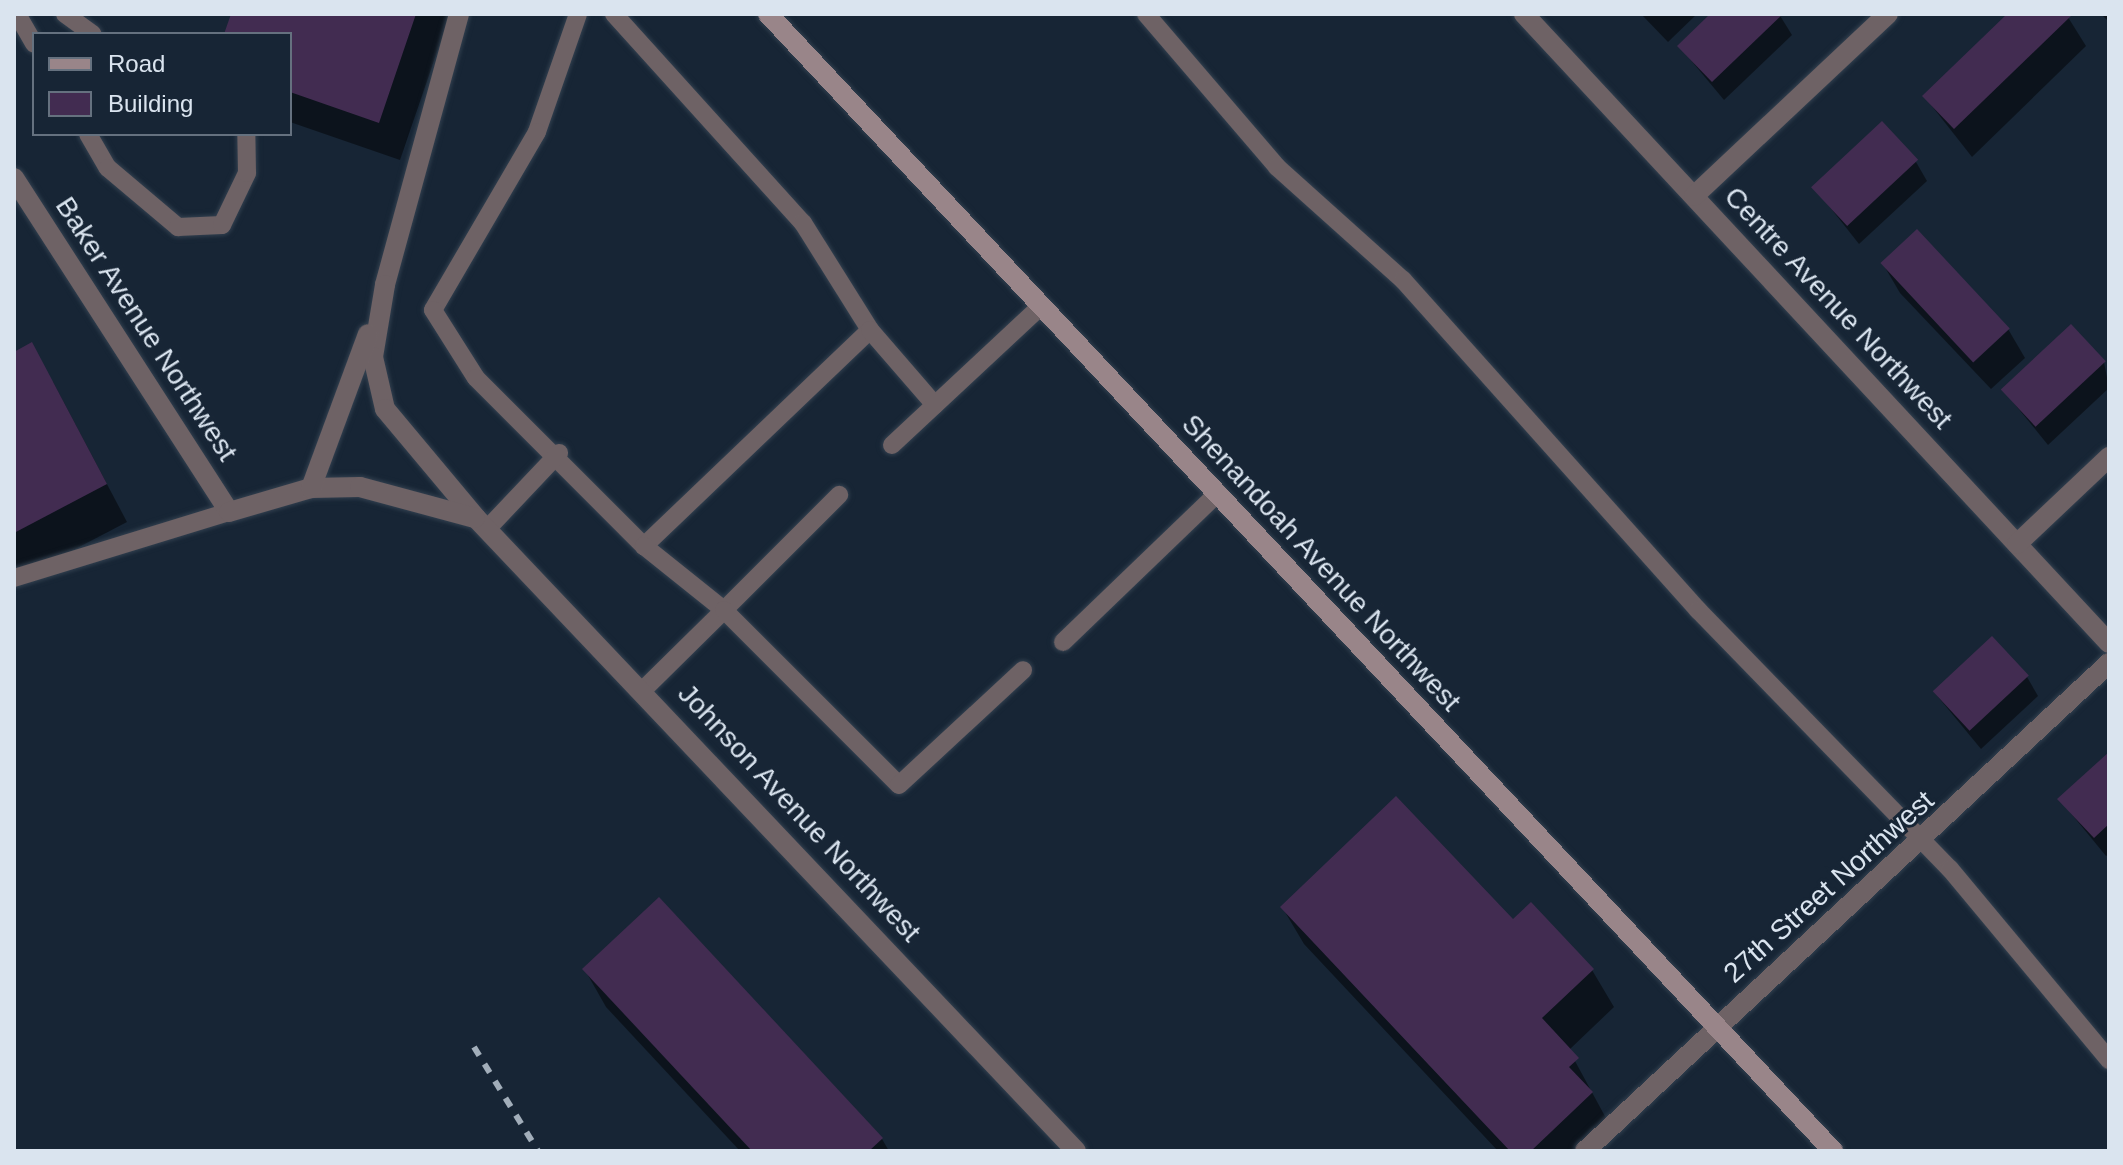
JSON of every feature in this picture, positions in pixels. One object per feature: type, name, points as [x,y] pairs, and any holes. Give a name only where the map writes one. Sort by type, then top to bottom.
[{"type":"main road","name":"Shenandoah Avenue Northwest","points":[[772,15],[1833,1151]]},
{"type":"street","points":[[311,488],[385,285],[459,14]]},
{"type":"street","name":"Centre Avenue Northwest","points":[[1524,14],[2109,643]]},
{"type":"street","points":[[1694,196],[1888,14]]},
{"type":"street","name":"Baker Avenue Northwest","points":[[14,178],[229,512]]},
{"type":"street","name":"Johnson Avenue Northwest","points":[[385,285],[373,357],[385,409],[482,522],[644,689],[1076,1151]]},
{"type":"street","points":[[2017,544],[2109,457]]},
{"type":"street","points":[[229,512],[311,488],[411,495],[482,522]]},
{"type":"street","name":"27th Street Northwest","points":[[1585,1151],[2109,663]]},
{"type":"lane","points":[[17,14],[32,40]]},
{"type":"lane","points":[[65,14],[90,32]]},
{"type":"lane","points":[[578,14],[537,132],[433,310],[476,378],[559,453],[644,546],[724,610],[899,785],[1023,670]]},
{"type":"lane","points":[[614,14],[803,223],[870,330],[935,405]]},
{"type":"lane","points":[[1146,14],[1277,167],[1403,280],[1698,610],[1922,840],[2109,1060]]},
{"type":"lane","points":[[89,136],[108,168],[178,227],[222,225],[247,173],[246,136]]},
{"type":"lane","points":[[892,445],[1042,305]]},
{"type":"lane","points":[[644,546],[870,330]]},
{"type":"lane","points":[[482,522],[559,453]]},
{"type":"lane","points":[[1063,642],[1218,493]]},
{"type":"lane","points":[[644,689],[839,495]]},
{"type":"lane","points":[[14,578],[229,512]]},
{"type":"building","points":[[231,14],[416,14],[379,123],[292,93],[292,32],[225,32]]},
{"type":"building","points":[[1710,14],[1783,14],[1712,82],[1677,46]]},
{"type":"building","points":[[2007,14],[2071,16],[1954,129],[1922,96]]},
{"type":"building","points":[[1882,121],[1918,160],[1847,226],[1811,187]]},
{"type":"building","points":[[1917,229],[2010,328],[1973,363],[1880,263]]},
{"type":"building","points":[[2071,324],[2106,361],[2036,427],[2001,389]]},
{"type":"building","points":[[32,342],[107,484],[14,533],[14,352]]},
{"type":"building","points":[[1992,636],[2029,675],[1970,731],[1933,691]]},
{"type":"building","points":[[2109,752],[2109,824],[2094,838],[2057,799]]},
{"type":"building","points":[[1396,796],[1513,919],[1531,902],[1594,969],[1542,1018],[1579,1058],[1569,1067],[1593,1092],[1531,1151],[1510,1151],[1280,907]]},
{"type":"building","points":[[659,897],[883,1138],[869,1151],[752,1151],[582,969]]},
{"type":"railway","points":[[474,1047],[538,1151]]}]
